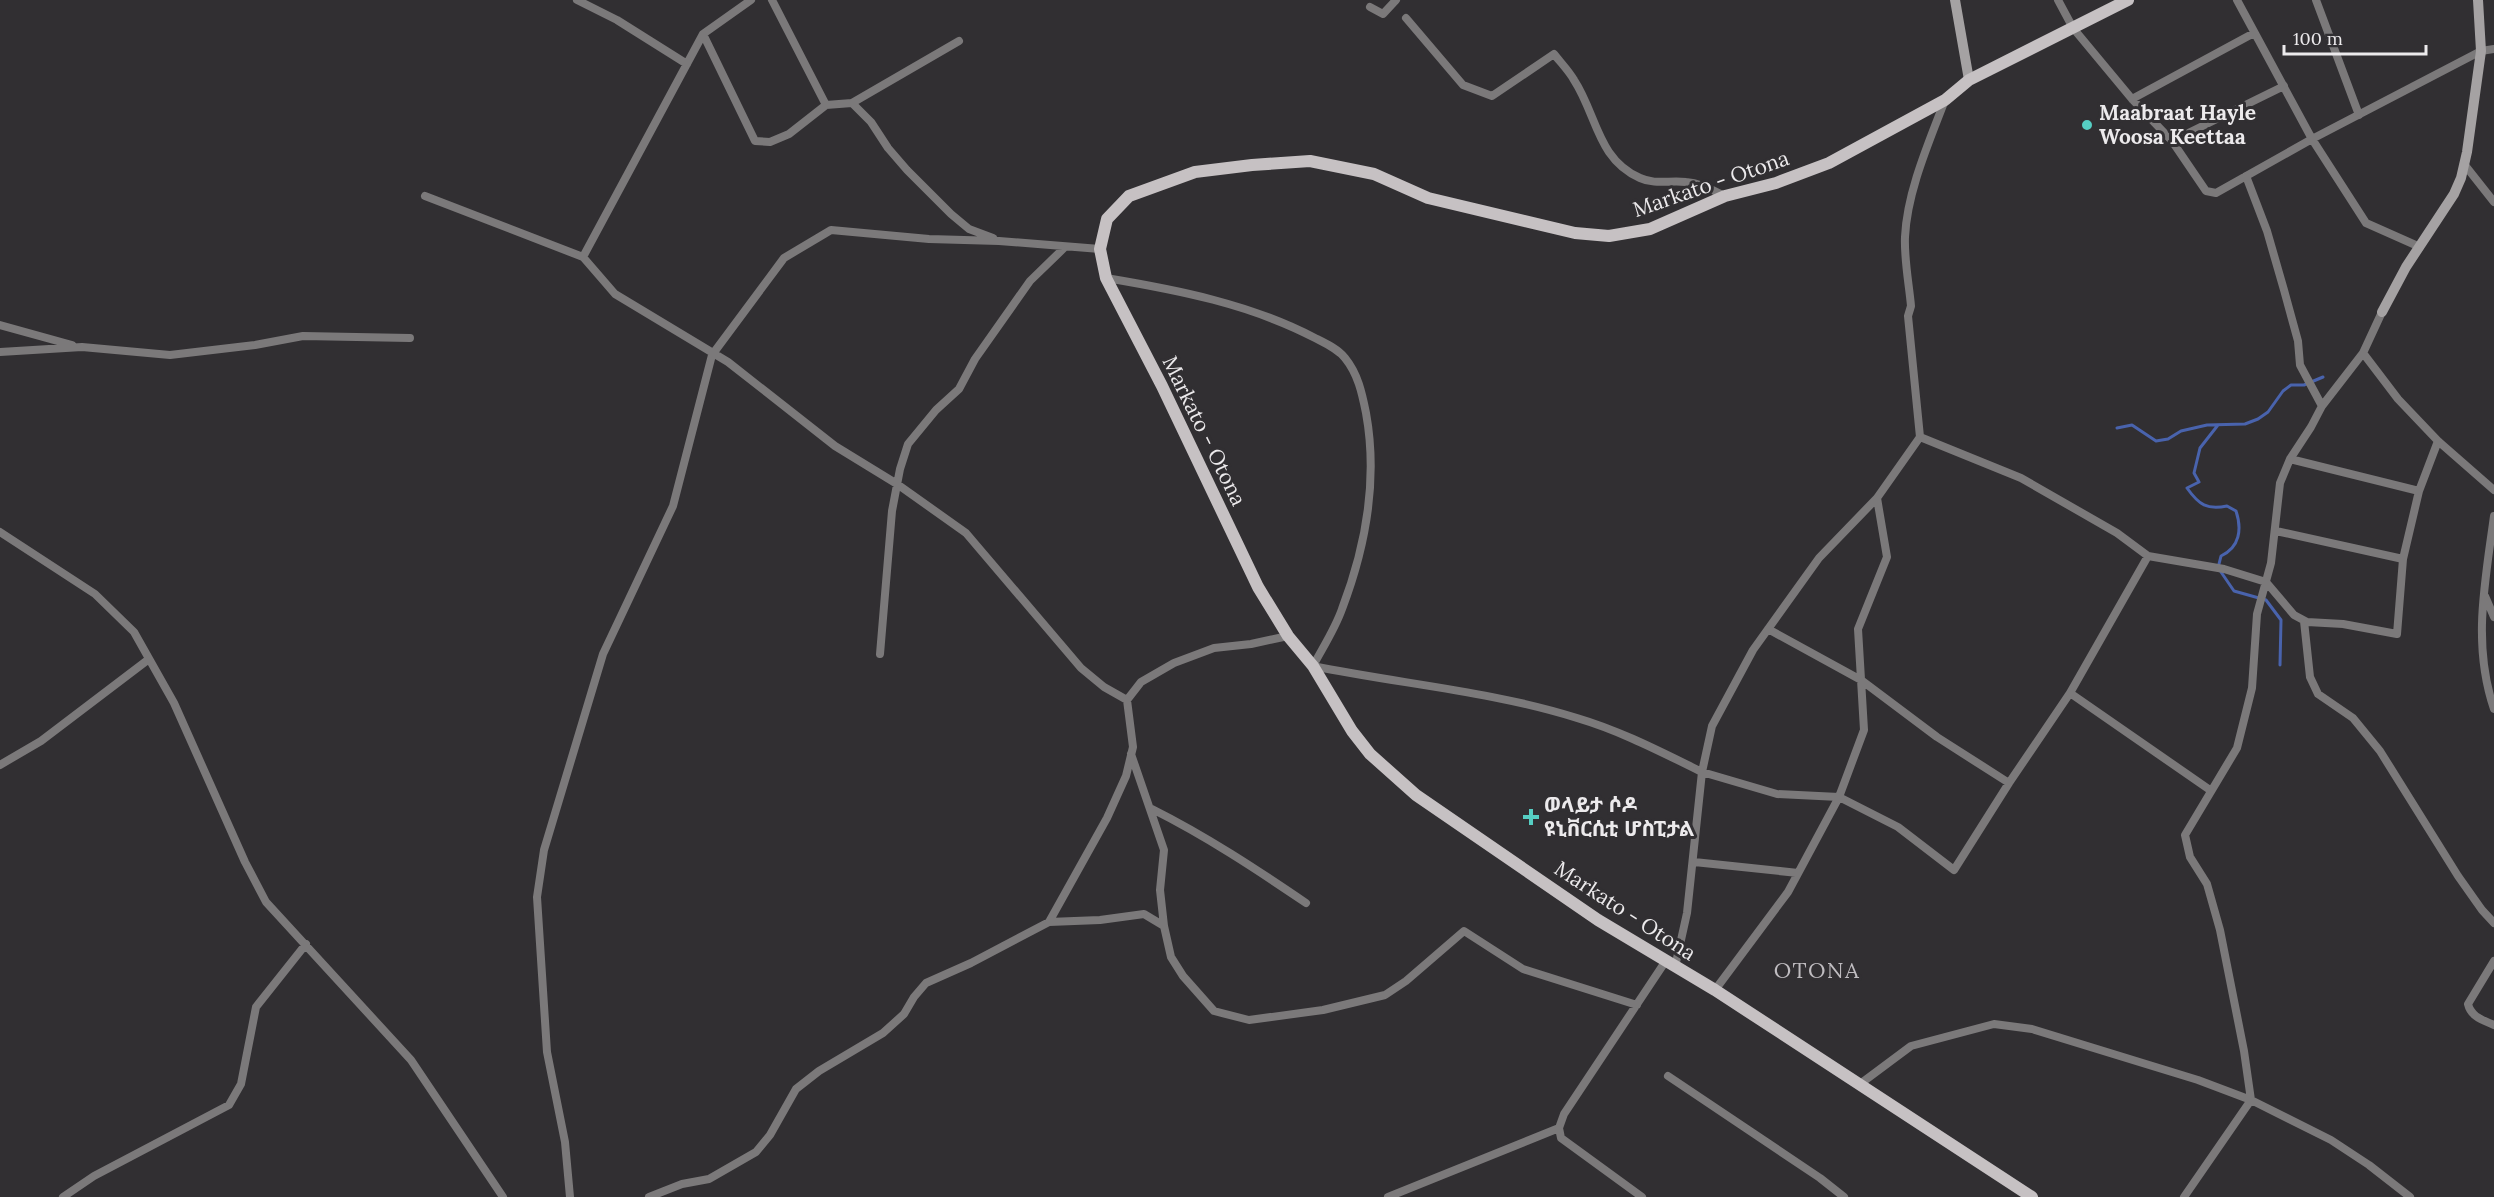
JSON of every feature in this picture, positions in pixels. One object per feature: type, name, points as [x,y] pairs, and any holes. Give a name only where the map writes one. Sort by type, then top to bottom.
[{"type":"main road","name":"Markato - Otona","points":[[2032,1197],[1715,990],[1599,920],[1416,795],[1370,754],[1352,731],[1313,666],[1288,636],[1258,587],[1162,386],[1106,278],[1100,249],[1107,219],[1129,196],[1195,172],[1310,161],[1374,174],[1428,198],[1563,231],[1610,236],[1650,229],[1725,196],[1776,183],[1829,163],[1945,100],[1969,80],[2128,0]]},
{"type":"street","points":[[577,0],[617,20],[687,64]]},
{"type":"street","points":[[583,257],[703,34],[752,0]]},
{"type":"street","points":[[772,0],[783,26],[826,105]]},
{"type":"street","points":[[1370,7],[1383,14],[1396,0]]},
{"type":"street","points":[[1955,0],[1969,80]]},
{"type":"street","points":[[2058,0],[2073,28],[2132,99],[2172,141],[2206,191],[2211,194],[2481,51],[2494,49]]},
{"type":"street","points":[[2236,0],[2312,139],[2366,223],[2420,247]]},
{"type":"street","points":[[2316,0],[2359,115]]},
{"type":"street","points":[[2184,1197],[2251,1100],[2244,1051],[2220,930],[2207,884],[2190,857],[2185,835],[2237,748],[2252,687],[2257,614],[2271,563],[2280,483],[2290,459],[2322,406],[2362,353],[2382,312],[2454,194],[2464,164],[2481,51],[2478,0]]},
{"type":"street","points":[[1406,18],[1463,85],[1492,96],[1554,54],[1575,81],[1607,153],[1623,168],[1641,179],[1663,183],[1685,181],[1705,186],[1725,196]]},
{"type":"street","points":[[2132,99],[2254,33]]},
{"type":"street","points":[[703,34],[755,141],[770,142],[789,134],[826,105],[852,103],[958,41]]},
{"type":"street","points":[[2172,141],[2284,86]]},
{"type":"street","points":[[1642,1197],[1561,1138],[1559,1128],[1564,1114],[1637,1005],[1670,964],[1687,913],[1702,772],[1712,726],[1768,629],[1819,558],[1877,498],[1920,437],[1908,316],[1911,306],[1905,238],[1909,208],[1928,143],[1945,100]]},
{"type":"street","points":[[852,103],[871,122],[888,148],[907,170],[951,214],[969,229],[999,241]]},
{"type":"street","points":[[2464,164],[2494,202]]},
{"type":"street","points":[[2246,177],[2267,231],[2298,341],[2301,365],[2322,406]]},
{"type":"street","points":[[425,196],[583,257],[615,294],[712,355],[728,362],[835,446],[897,484],[966,533],[1081,668],[1104,687],[1127,700]]},
{"type":"street","points":[[570,1197],[565,1142],[547,1052],[537,897],[544,850],[603,654],[673,506],[712,355],[784,258],[831,230],[929,239],[999,241],[1064,248],[1100,249]]},
{"type":"street","points":[[880,654],[892,511],[908,444],[936,410],[959,389],[975,359],[1030,281],[1064,248]]},
{"type":"street","points":[[1106,278],[1188,292],[1277,320],[1333,348],[1345,357],[1360,385],[1369,434],[1372,468],[1366,526],[1342,610],[1313,666],[1350,674],[1425,683],[1576,717],[1632,738],[1702,772],[1777,794],[1839,797],[1898,827],[1954,870],[2070,693],[2148,556]]},
{"type":"street","points":[[0,325],[82,347]]},
{"type":"street","points":[[0,352],[82,347],[170,355],[255,345],[303,336],[410,338]]},
{"type":"street","points":[[2362,353],[2398,399],[2438,441],[2494,490]]},
{"type":"street","points":[[1920,437],[2021,478],[2117,533],[2148,556],[2224,569],[2266,582],[2294,615],[2304,621],[2343,624],[2397,634],[2403,559],[2419,491],[2438,441]]},
{"type":"street","points":[[2290,459],[2419,491]]},
{"type":"street","points":[[1715,990],[1788,892],[1839,797],[1864,730],[1858,629],[1887,557],[1877,498]]},
{"type":"street","points":[[2494,516],[2480,639],[2485,682],[2494,710]]},
{"type":"street","points":[[2276,531],[2403,559]]},
{"type":"street","points":[[0,532],[95,594],[134,632],[174,703],[245,862],[266,902],[411,1060],[503,1197]]},
{"type":"street","points":[[2484,593],[2494,617]]},
{"type":"street","points":[[2304,621],[2310,676],[2318,694],[2353,718],[2380,752],[2458,876],[2494,923]]},
{"type":"street","points":[[1768,629],[1861,680],[1937,737],[2009,783]]},
{"type":"street","points":[[1049,922],[1107,818],[1126,776],[1133,747],[1127,700],[1141,682],[1174,663],[1214,648],[1251,644],[1288,636]]},
{"type":"street","points":[[0,765],[41,741],[149,659]]},
{"type":"street","points":[[2070,693],[2210,790]]},
{"type":"street","points":[[1131,753],[1152,809],[1164,850],[1160,890],[1164,926],[1171,957],[1183,976],[1214,1011],[1250,1020],[1323,1010],[1385,995],[1406,981],[1464,932],[1523,969],[1637,1005]]},
{"type":"street","points":[[1152,809],[1242,859],[1305,903]]},
{"type":"street","points":[[1694,862],[1798,873]]},
{"type":"street","points":[[648,1197],[682,1184],[709,1179],[756,1152],[770,1135],[796,1089],[819,1071],[883,1033],[904,1014],[926,983],[971,963],[1049,922],[1100,920],[1144,914],[1164,926]]},
{"type":"street","points":[[63,1197],[94,1176],[229,1105],[241,1084],[256,1007],[306,944]]},
{"type":"street","points":[[2494,961],[2470,996],[2468,1004],[2469,1010],[2475,1016],[2494,1024]]},
{"type":"street","points":[[1860,1084],[1911,1046],[1994,1024],[2032,1029],[2198,1080],[2251,1100],[2331,1140],[2370,1165],[2410,1197]]},
{"type":"street","points":[[1668,1076],[1820,1178],[1844,1197]]},
{"type":"street","points":[[1388,1197],[1559,1128]]},
{"type":"waterway","points":[[2117,428],[2132,425],[2156,441],[2168,439],[2181,431],[2207,425],[2245,424],[2268,412],[2283,391],[2291,385],[2304,385],[2323,377]]},
{"type":"waterway","points":[[2218,425],[2200,448],[2194,473],[2199,482],[2187,488],[2204,505],[2227,506],[2236,511],[2239,524],[2238,537],[2232,548],[2221,556],[2219,564]]},
{"type":"waterway","points":[[2221,572],[2234,591],[2266,600],[2281,620],[2280,665]]},
{"type":"place","name":"Maabraat Hayle Woosa Keettaa","points":[[2087,125]]},
{"type":"place","name":"ወላይታ ሶዶ ዩኒቨርሲቲ ሆስፒታል","points":[[1531,817]]},
{"type":"district","name":"OTONA","points":[[1817,970]]}]
